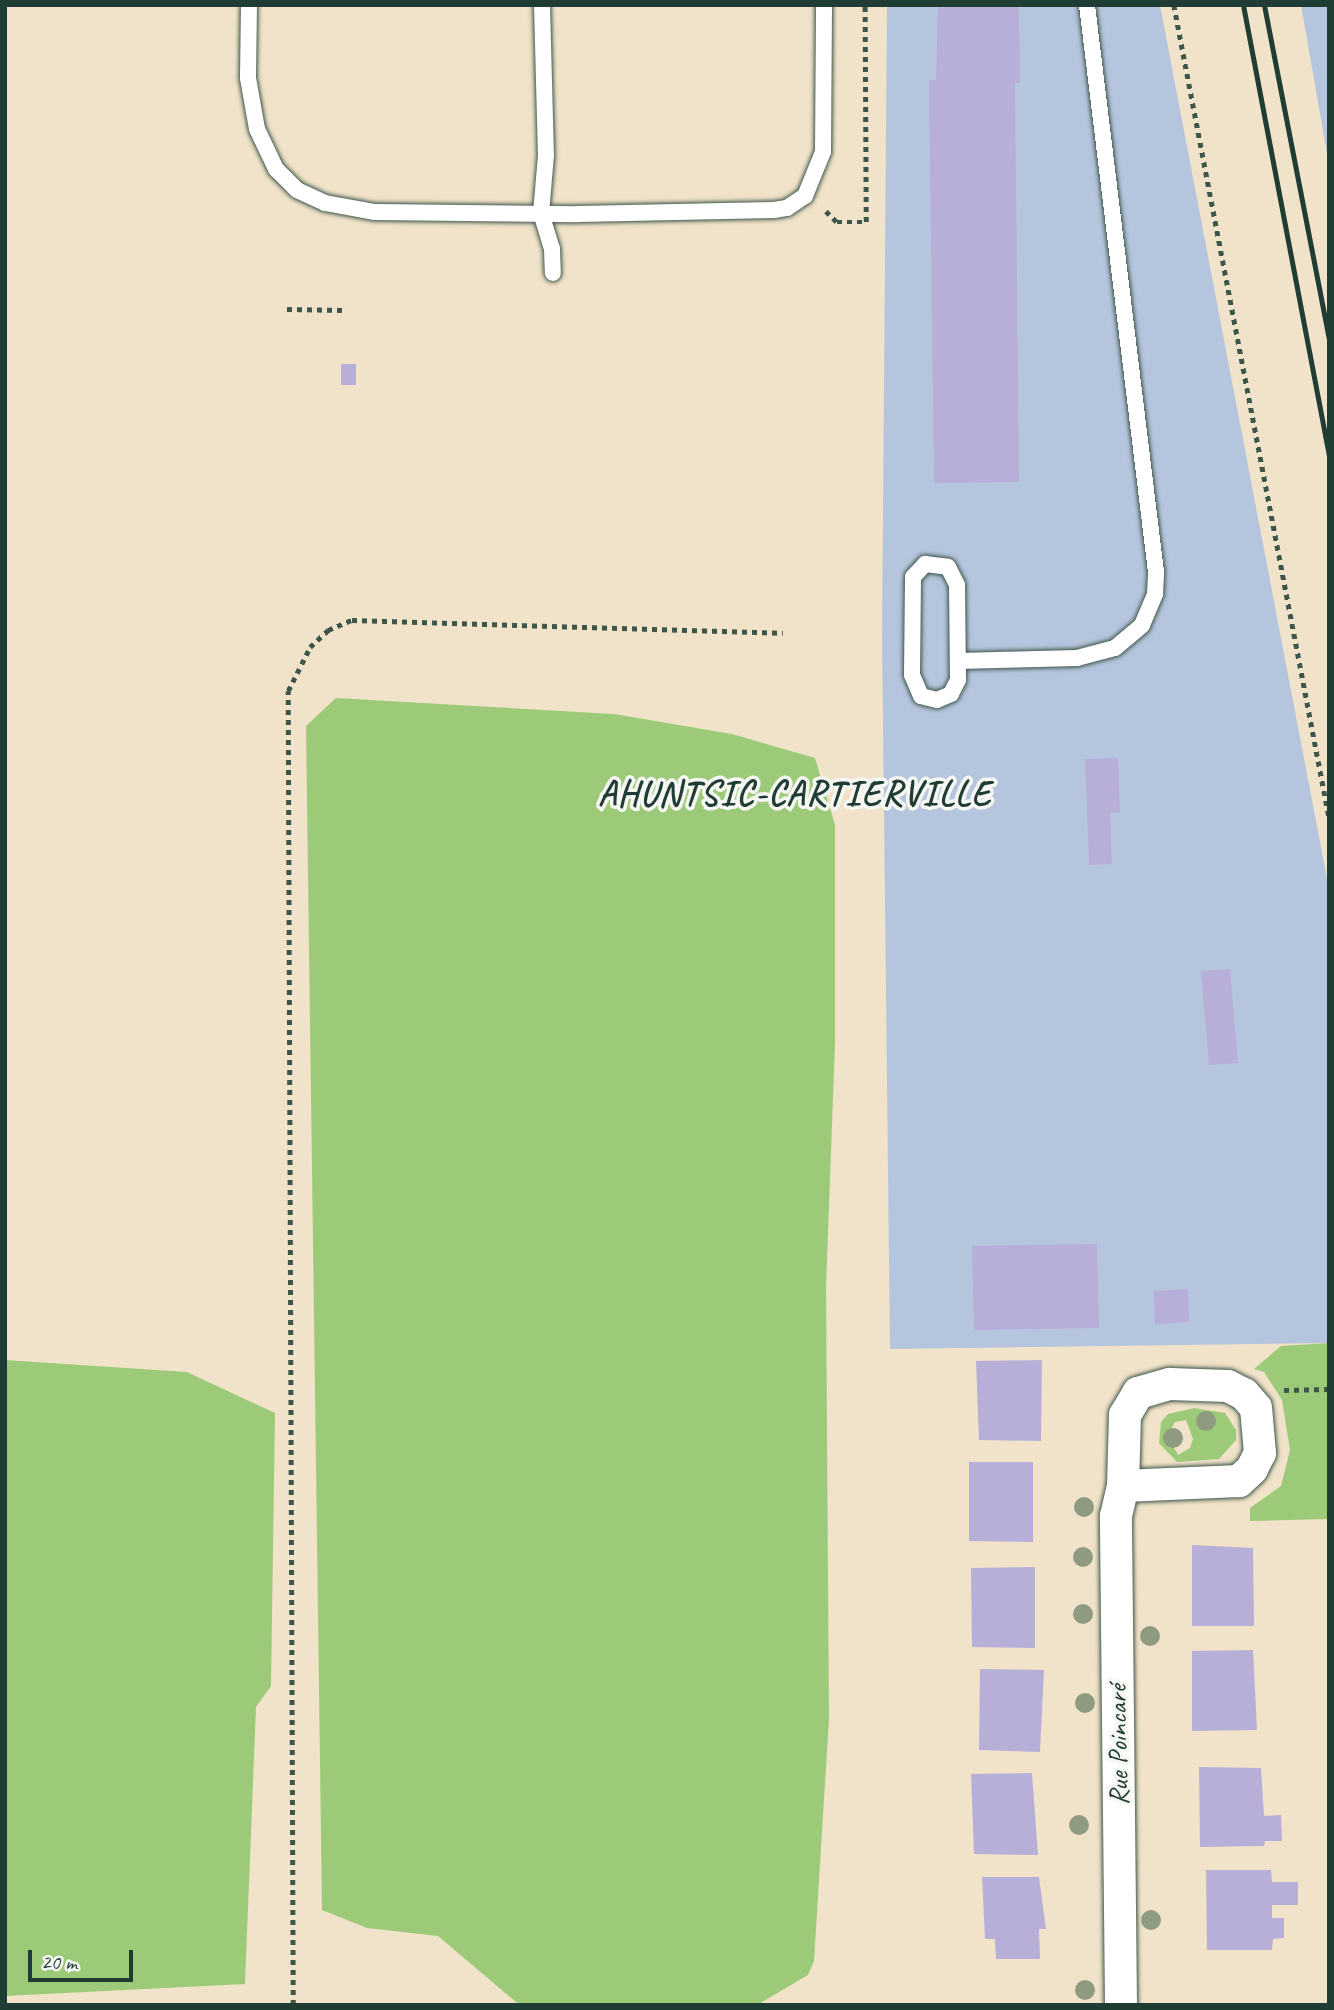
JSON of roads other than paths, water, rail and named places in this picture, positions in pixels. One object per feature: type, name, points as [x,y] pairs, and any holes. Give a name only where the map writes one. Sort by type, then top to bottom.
[{"type":"street","name":"Rue Poincaré","points":[[1121,2005],[1116,1516],[1123,1486],[1125,1415],[1132,1399],[1146,1388],[1228,1386],[1244,1394],[1256,1408],[1260,1453],[1252,1469],[1238,1480],[1123,1486]]},
{"type":"lane","points":[[249,5],[248,78],[257,129],[276,169],[297,190],[325,203],[375,212],[541,214],[774,210],[787,208],[808,193],[823,152],[824,5]]},
{"type":"lane","points":[[542,5],[546,155],[541,214],[552,249],[553,273]]},
{"type":"lane","points":[[958,661],[1077,658],[1115,648],[1142,625],[1155,594],[1156,572],[1087,5]]},
{"type":"lane","points":[[925,564],[942,564],[954,576],[958,661],[958,680],[951,694],[937,700],[921,696],[912,675],[913,577],[925,564]]},
{"type":"railway","points":[[1243,5],[1329,457]]},
{"type":"railway","points":[[1264,5],[1329,340]]},
{"type":"district","name":"AHUNTSIC-CARTIERVILLE","points":[[795,794]]}]
